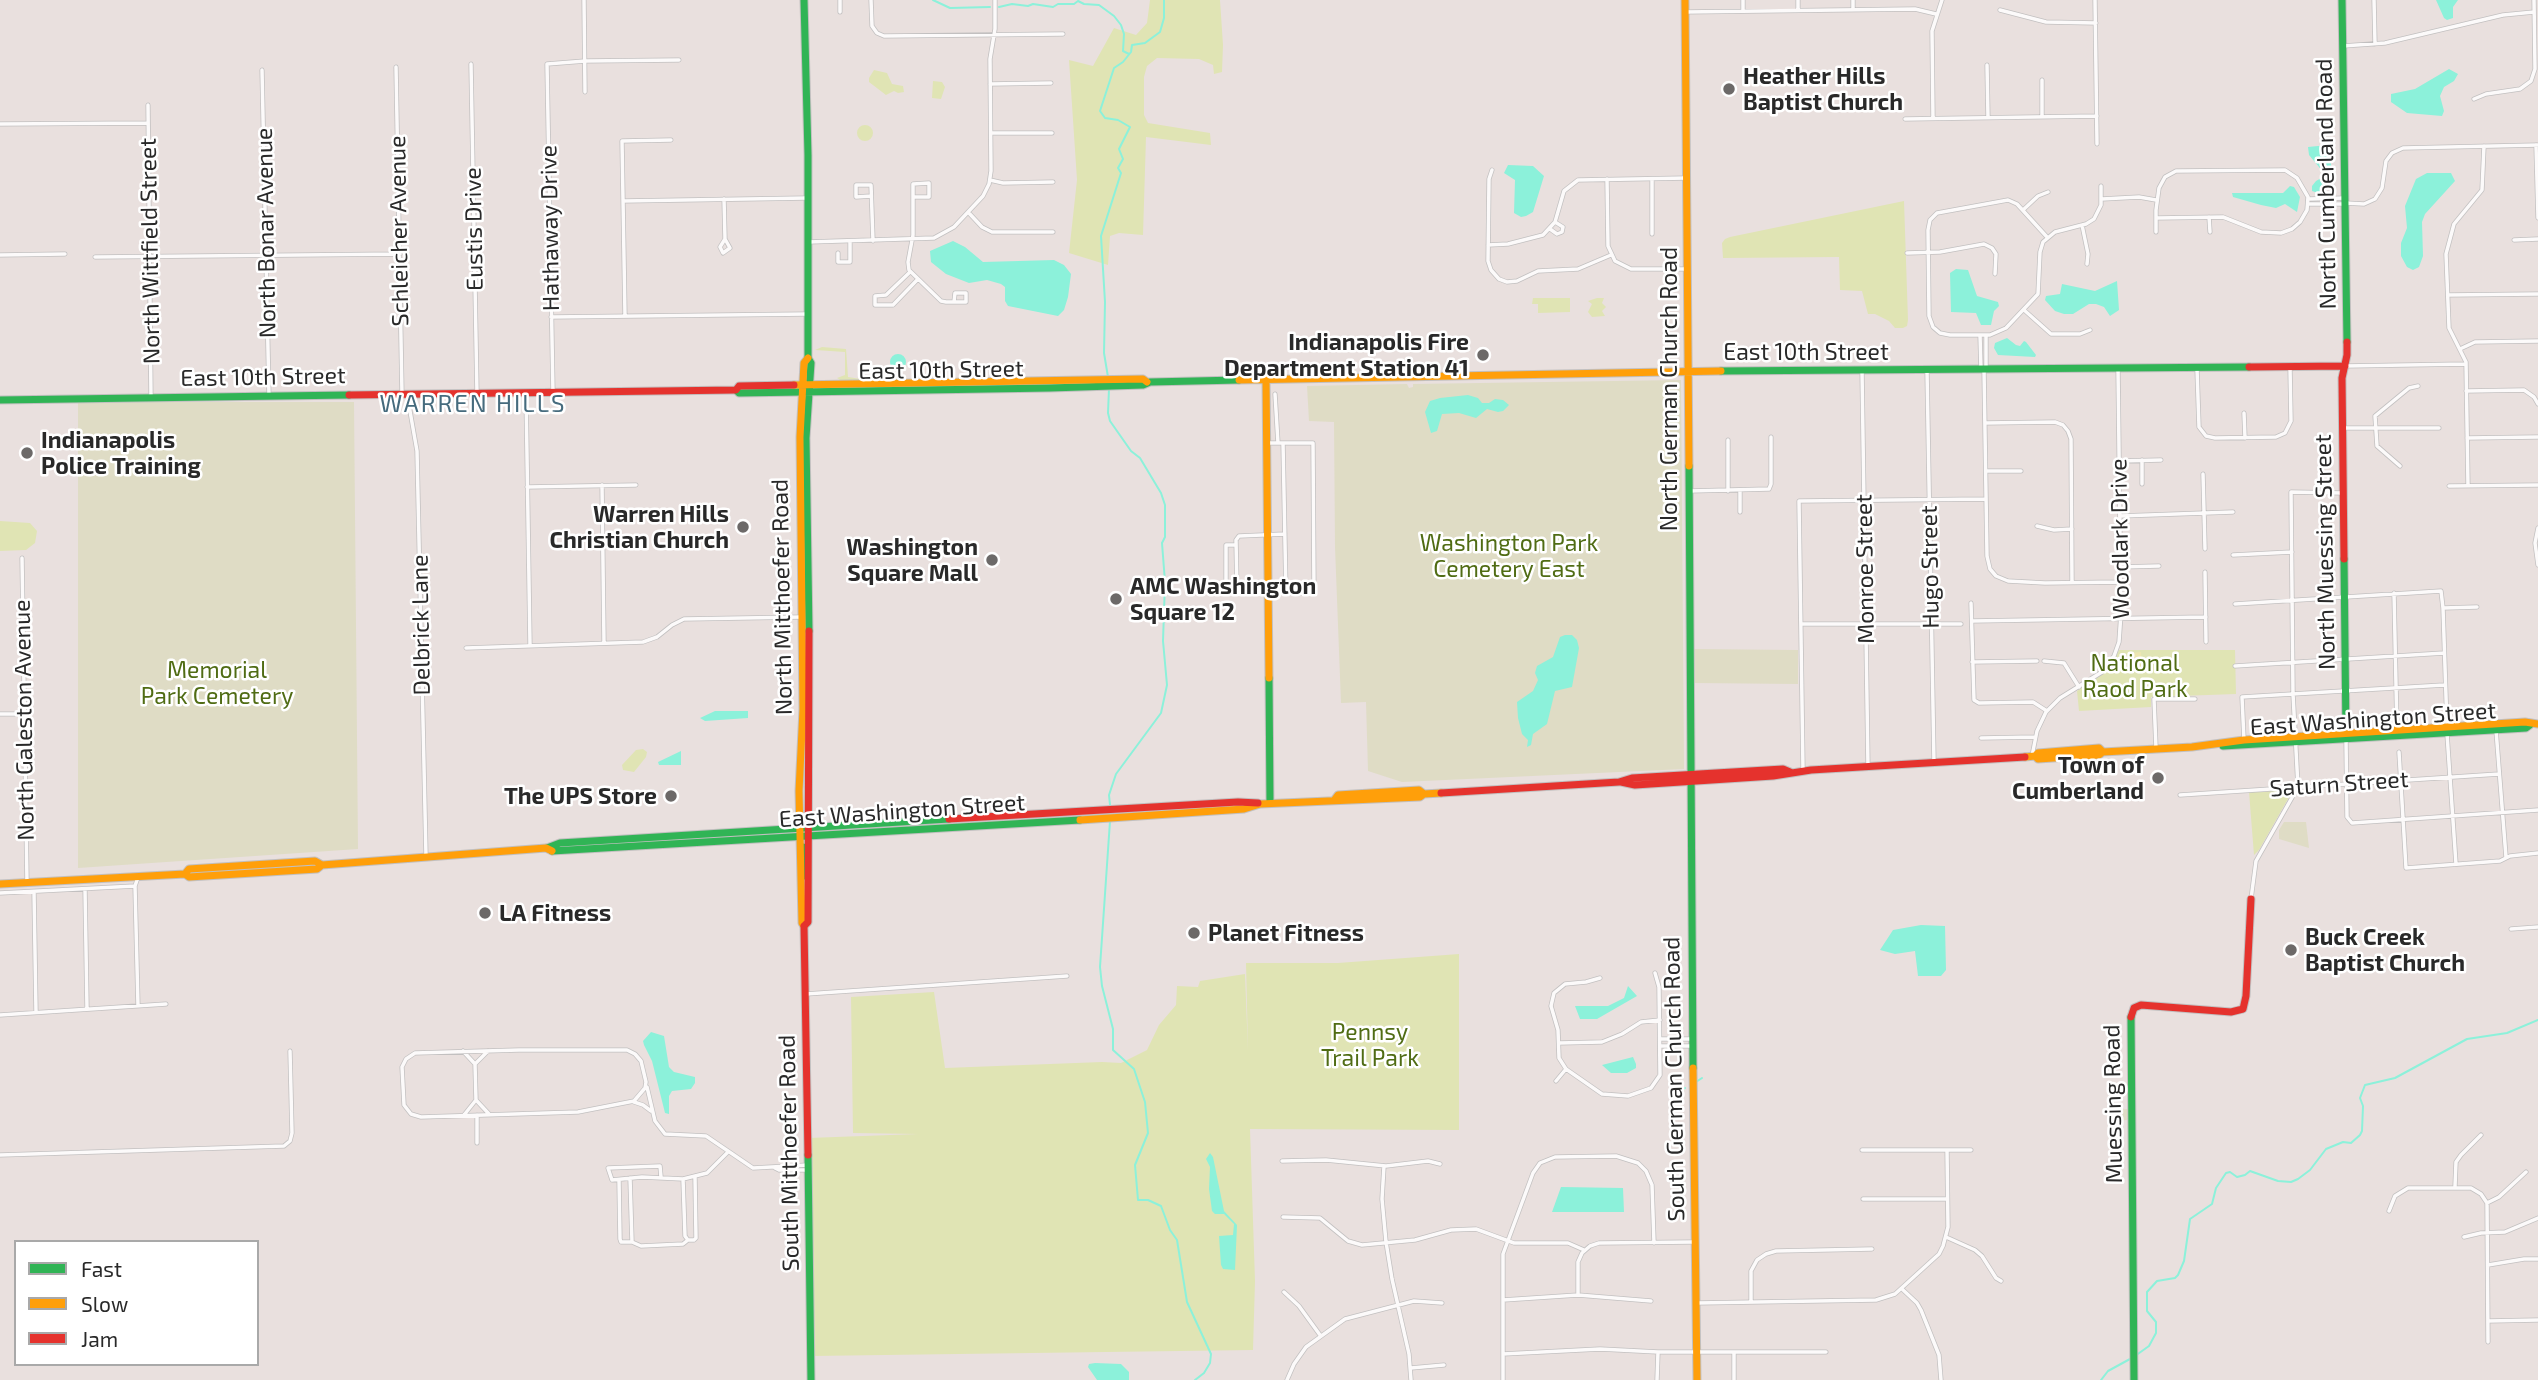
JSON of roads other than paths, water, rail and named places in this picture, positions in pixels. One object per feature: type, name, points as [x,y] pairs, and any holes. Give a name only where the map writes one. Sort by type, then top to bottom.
[{"type":"main road","name":"North Mitthoefer Road","points":[[801,832],[803,709],[800,435],[811,363],[808,358],[804,0]]},
{"type":"main road","name":"North German Church Road","points":[[1685,0],[1691,778]]},
{"type":"main road","name":"North Cumberland Road","points":[[2342,0],[2345,366]]},
{"type":"main road","name":"East 10th Street","points":[[0,400],[736,390],[739,393],[806,389],[1116,383],[1143,379],[1147,382],[1688,371],[2345,366]]},
{"type":"main road","name":"North Muessing Street","points":[[2345,366],[2342,376],[2346,737]]},
{"type":"main road","points":[[1266,380],[1270,803]]},
{"type":"main road","name":"North Mitthoefer Road","points":[[801,832],[810,715],[806,389]]},
{"type":"main road","points":[[800,435],[803,437],[803,450],[806,455]]},
{"type":"main road","name":"East Washington Street","points":[[2218,745],[2228,747],[2525,722],[2534,724]]},
{"type":"main road","name":"East Washington Street","points":[[2346,737],[2397,731],[2526,728],[2534,724]]},
{"type":"main road","name":"East Washington Street","points":[[0,884],[185,874],[189,869],[316,861],[322,865],[547,848],[555,852],[801,832],[1119,813],[1238,802],[1260,804],[1335,799],[1338,802],[1420,797],[1424,794],[1619,782],[1632,778],[1691,778],[1783,769],[1790,772],[1868,767],[2033,756],[2038,753],[2099,748],[2103,752],[2218,745],[2244,740],[2296,740]]},
{"type":"main road","name":"South German Church Road","points":[[1691,778],[1697,1380]]},
{"type":"main road","name":"South Mitthoefer Road","points":[[801,832],[808,885],[808,922],[804,926]]},
{"type":"main road","name":"South Mitthoefer Road","points":[[801,832],[811,1380]]},
{"type":"main road","name":"Muessing Road","points":[[2134,1380],[2131,1013],[2134,1007],[2141,1005],[2235,1012],[2243,1009],[2251,899]]},
{"type":"street","points":[[584,0],[585,92]]},
{"type":"street","points":[[840,0],[840,12]]},
{"type":"street","points":[[871,0],[874,30],[884,36],[1063,33]]},
{"type":"street","points":[[808,242],[912,240],[942,235],[955,226],[985,194],[990,180],[990,53],[995,35],[995,0]]},
{"type":"street","points":[[1743,0],[1743,11]]},
{"type":"street","points":[[1798,0],[1798,10]]},
{"type":"street","points":[[1853,0],[1853,10]]},
{"type":"street","points":[[1933,119],[1932,38],[1936,14],[1942,0]]},
{"type":"street","points":[[2095,0],[2097,144]]},
{"type":"street","points":[[2374,0],[2375,44]]},
{"type":"street","points":[[2474,99],[2486,94],[2520,89],[2531,81],[2535,69],[2534,0]]},
{"type":"street","points":[[1685,12],[1918,9],[1936,14]]},
{"type":"street","points":[[2000,10],[2046,22],[2096,23]]},
{"type":"street","points":[[2343,46],[2391,42],[2503,15],[2534,12]]},
{"type":"street","points":[[585,61],[679,60]]},
{"type":"street","name":"Hathaway Drive","points":[[552,393],[547,64],[585,61]]},
{"type":"street","name":"Eustis Drive","points":[[471,64],[477,394]]},
{"type":"street","points":[[1987,65],[1988,118]]},
{"type":"street","name":"Schleicher Avenue","points":[[396,67],[405,394]]},
{"type":"street","name":"North Bonar Avenue","points":[[262,70],[269,396]]},
{"type":"street","points":[[2042,80],[2042,117]]},
{"type":"street","points":[[990,84],[1051,83]]},
{"type":"street","name":"North Wittfield Street","points":[[148,105],[151,398]]},
{"type":"street","points":[[1906,119],[2097,116]]},
{"type":"street","points":[[0,124],[149,123]]},
{"type":"street","points":[[991,134],[1052,133]]},
{"type":"street","points":[[625,316],[622,141],[671,140]]},
{"type":"street","points":[[2308,201],[2364,204],[2377,197],[2382,188],[2385,163],[2398,149],[2537,145],[2538,218]]},
{"type":"street","points":[[2468,486],[2466,364],[2449,328],[2447,250],[2456,222],[2483,188],[2484,146]]},
{"type":"street","points":[[1492,170],[1489,179],[1488,245],[1490,267],[1499,279],[1513,282],[1541,270],[1585,267],[1611,255]]},
{"type":"street","points":[[2156,218],[2228,218],[2261,232],[2281,233],[2296,226],[2306,213],[2308,201],[2297,178],[2284,170],[2183,170],[2164,178],[2160,186],[2157,200],[2156,218],[2156,232]]},
{"type":"street","points":[[1652,178],[1653,234]]},
{"type":"street","points":[[1488,245],[1534,239],[1550,229],[1555,222],[1563,194],[1571,184],[1585,179],[1687,178]]},
{"type":"street","points":[[1607,179],[1608,244],[1611,255],[1618,264],[1627,268],[1688,269]]},
{"type":"street","points":[[990,180],[1002,183],[1053,182]]},
{"type":"street","points":[[913,197],[929,197],[929,183],[913,184],[912,240],[908,263],[910,272],[937,300],[954,302]]},
{"type":"street","points":[[871,197],[856,197],[856,185],[871,185],[873,241]]},
{"type":"street","points":[[2047,237],[2014,202],[2003,199],[1940,211],[1928,225],[1929,315],[1932,326],[1945,334],[1983,335],[2004,330],[2038,292],[2040,252],[2047,237],[2055,232],[2089,223],[2098,215],[2102,199],[2101,186]]},
{"type":"street","points":[[2023,211],[2038,196],[2048,192]]},
{"type":"street","points":[[2102,199],[2139,197],[2157,200]]},
{"type":"street","points":[[623,201],[807,198]]},
{"type":"street","points":[[724,199],[725,239]]},
{"type":"street","points":[[968,212],[982,227],[992,232],[1053,232]]},
{"type":"street","points":[[2209,217],[2210,232]]},
{"type":"street","points":[[1550,229],[1557,234],[1562,232],[1563,227],[1555,222]]},
{"type":"street","points":[[2082,225],[2088,254],[2087,264]]},
{"type":"street","points":[[2514,240],[2538,239]]},
{"type":"street","points":[[838,253],[838,262],[850,262],[850,241]]},
{"type":"street","points":[[1907,253],[1928,253],[1984,244],[1996,254],[1995,274]]},
{"type":"street","points":[[0,255],[65,254]]},
{"type":"street","points":[[95,257],[400,254]]},
{"type":"street","points":[[910,272],[886,295],[875,296],[876,305],[893,305],[918,279]]},
{"type":"street","points":[[2448,295],[2538,294]]},
{"type":"street","points":[[2024,310],[2051,334],[2080,334],[2090,330]]},
{"type":"street","points":[[551,317],[808,314]]},
{"type":"street","points":[[1983,335],[1987,560],[1994,573],[2008,581],[2120,582]]},
{"type":"street","points":[[2460,349],[2475,342],[2538,341]]},
{"type":"street","name":"East 10th Street","points":[[2345,366],[2466,364]]},
{"type":"street","points":[[2197,369],[2198,423],[2203,433],[2213,438],[2245,438],[2277,437],[2285,433],[2290,426],[2290,368]]},
{"type":"street","name":"Woodlark Drive","points":[[2033,756],[2035,737],[2047,711],[2060,698],[2101,673],[2112,660],[2120,638],[2118,369]]},
{"type":"street","name":"Monroe Street","points":[[1862,371],[1868,767]]},
{"type":"street","name":"Hugo Street","points":[[1927,371],[1934,762]]},
{"type":"street","points":[[2400,466],[2378,448],[2375,441],[2377,412],[2409,388],[2418,386]]},
{"type":"street","points":[[2466,391],[2521,390],[2532,396],[2538,404]]},
{"type":"street","points":[[526,393],[530,645]]},
{"type":"street","name":"Delbrick Lane","points":[[405,394],[417,451],[426,856]]},
{"type":"street","points":[[1275,394],[1278,443]]},
{"type":"street","points":[[2244,413],[2245,438]]},
{"type":"street","points":[[1985,423],[2059,423],[2066,428],[2070,437],[2072,583]]},
{"type":"street","points":[[2343,428],[2440,428]]},
{"type":"street","points":[[1689,491],[1769,489],[1771,437]]},
{"type":"street","points":[[2467,438],[2538,437]]},
{"type":"street","points":[[1728,440],[1728,491]]},
{"type":"street","points":[[1267,443],[1278,443],[1283,443],[1313,443],[1314,593],[1286,593],[1283,443]]},
{"type":"street","points":[[2142,460],[2142,484]]},
{"type":"street","points":[[2119,461],[2161,460]]},
{"type":"street","points":[[1986,471],[2021,471]]},
{"type":"street","points":[[2203,474],[2205,549]]},
{"type":"street","points":[[602,485],[604,643]]},
{"type":"street","points":[[527,486],[636,485]]},
{"type":"street","points":[[2449,486],[2538,485]]},
{"type":"street","points":[[1740,491],[1740,512]]},
{"type":"street","points":[[2251,899],[2256,861],[2299,785],[2292,662],[2291,492],[2343,493]]},
{"type":"street","points":[[1803,771],[1799,501],[1986,499]]},
{"type":"street","points":[[2120,516],[2233,512]]},
{"type":"street","points":[[2037,526],[2054,530],[2071,529]]},
{"type":"street","points":[[2538,528],[2535,543],[2538,565]]},
{"type":"street","points":[[1236,545],[1226,545],[1226,590],[1237,590],[1236,545],[1239,536],[1285,534]]},
{"type":"street","points":[[2233,555],[2292,552]]},
{"type":"street","name":"North Galeston Avenue","points":[[22,558],[27,883]]},
{"type":"street","points":[[2120,567],[2159,566]]},
{"type":"street","points":[[2204,572],[2206,642]]},
{"type":"street","points":[[2235,604],[2439,590],[2443,608],[2444,685],[2455,864]]},
{"type":"street","points":[[2394,593],[2397,731]]},
{"type":"street","points":[[1972,603],[1975,701],[2033,702],[2047,711]]},
{"type":"street","points":[[2443,608],[2477,607]]},
{"type":"street","points":[[466,648],[650,641],[684,619],[802,617]]},
{"type":"street","points":[[1972,621],[2206,617]]},
{"type":"street","points":[[1801,624],[1961,624]]},
{"type":"street","points":[[2235,666],[2444,653]]},
{"type":"street","points":[[1972,662],[2037,661]]},
{"type":"street","points":[[2044,661],[2064,663],[2079,687]]},
{"type":"street","points":[[2244,740],[2242,697],[2444,685]]},
{"type":"street","points":[[2156,748],[2154,699],[2195,699]]},
{"type":"street","points":[[0,714],[24,714]]},
{"type":"street","points":[[2496,730],[2506,858]]},
{"type":"street","points":[[1981,738],[2035,737]]},
{"type":"street","points":[[2346,737],[2347,817],[2352,823],[2538,810]]},
{"type":"street","points":[[2399,752],[2406,868],[2500,861],[2538,853]]},
{"type":"street","name":"Saturn Street","points":[[2180,795],[2299,785],[2499,774]]},
{"type":"street","points":[[138,877],[135,886],[138,1006]]},
{"type":"street","points":[[0,893],[135,886]]},
{"type":"street","points":[[85,889],[87,1009]]},
{"type":"street","points":[[34,892],[36,1012]]},
{"type":"street","points":[[2511,929],[2538,927]]},
{"type":"street","points":[[1600,978],[1567,983],[1560,986],[1552,996],[1560,1060],[1566,1069],[1598,1091],[1614,1096],[1636,1095],[1655,1084],[1660,1075],[1659,986],[1655,974]]},
{"type":"street","points":[[806,994],[1066,976]]},
{"type":"street","points":[[0,1015],[166,1004]]},
{"type":"street","points":[[1559,1043],[1602,1042],[1641,1022],[1660,1020]]},
{"type":"street","points":[[1660,1039],[1693,1042]]},
{"type":"street","points":[[1660,1046],[1693,1042]]},
{"type":"street","points":[[654,1116],[643,1105],[631,1102],[583,1111],[464,1116],[414,1115],[404,1105],[402,1067],[412,1055],[463,1051],[627,1050],[641,1061],[654,1116],[659,1129],[665,1134],[706,1136],[750,1167],[808,1168]]},
{"type":"street","points":[[0,1155],[278,1147],[287,1144],[292,1133],[290,1051]]},
{"type":"street","points":[[463,1051],[475,1065],[476,1100],[464,1116]]},
{"type":"street","points":[[475,1065],[488,1051]]},
{"type":"street","points":[[1556,1081],[1566,1069]]},
{"type":"street","points":[[631,1102],[642,1094],[646,1082]]},
{"type":"street","points":[[476,1100],[490,1114]]},
{"type":"street","points":[[477,1115],[477,1143]]},
{"type":"street","points":[[2455,1187],[2456,1162],[2481,1135]]},
{"type":"street","points":[[1862,1150],[1971,1150]]},
{"type":"street","points":[[1697,1303],[1879,1300],[1902,1289],[1939,1254],[1946,1237],[1947,1150]]},
{"type":"street","points":[[661,1177],[660,1166],[608,1168],[612,1180],[695,1177],[714,1168],[728,1152]]},
{"type":"street","points":[[1503,1380],[1502,1255],[1534,1170],[1545,1159],[1616,1156],[1638,1163],[1650,1177],[1653,1189],[1654,1243]]},
{"type":"street","points":[[1282,1161],[1326,1160],[1384,1166],[1428,1161],[1440,1164]]},
{"type":"street","points":[[1384,1166],[1382,1199],[1386,1242],[1411,1368],[1411,1380]]},
{"type":"street","points":[[2487,1203],[2499,1197],[2526,1172]]},
{"type":"street","points":[[619,1180],[621,1242],[632,1242],[641,1246],[683,1244],[696,1238],[695,1177]]},
{"type":"street","points":[[630,1178],[632,1242]]},
{"type":"street","points":[[683,1178],[685,1237],[688,1240]]},
{"type":"street","points":[[2389,1211],[2395,1196],[2408,1188],[2471,1188],[2481,1194],[2487,1203],[2488,1342]]},
{"type":"street","points":[[1863,1199],[1947,1199]]},
{"type":"street","points":[[1283,1217],[1320,1218],[1345,1239],[1356,1244],[1415,1240],[1458,1229],[1478,1229],[1521,1244],[1569,1243],[1584,1250]]},
{"type":"street","points":[[2464,1237],[2505,1232],[2538,1220]]},
{"type":"street","points":[[1946,1237],[1975,1250],[2001,1281]]},
{"type":"street","points":[[1578,1295],[1577,1265],[1584,1250],[1599,1243],[1696,1241]]},
{"type":"street","points":[[1751,1302],[1751,1271],[1757,1261],[1766,1254],[1776,1251],[1872,1248]]},
{"type":"street","points":[[2488,1265],[2538,1259]]},
{"type":"street","points":[[1902,1289],[1921,1310],[1939,1357],[1941,1380]]},
{"type":"street","points":[[1284,1292],[1300,1306],[1320,1335]]},
{"type":"street","points":[[1503,1300],[1578,1295],[1651,1301]]},
{"type":"street","points":[[1287,1380],[1298,1357],[1320,1335],[1348,1317],[1417,1301],[1442,1303]]},
{"type":"street","points":[[2488,1321],[2538,1320]]},
{"type":"street","points":[[1503,1354],[1600,1349],[1658,1352],[1826,1352]]},
{"type":"street","points":[[1657,1380],[1658,1352]]},
{"type":"street","points":[[1734,1353],[1734,1380]]},
{"type":"street","points":[[1411,1368],[1444,1365]]},
{"type":"waterway","points":[[933,0],[950,8],[990,7]]},
{"type":"waterway","points":[[1108,377],[1104,353],[1105,302],[1101,236],[1121,173],[1118,168],[1123,159],[1119,149],[1130,127],[1118,120],[1105,118],[1100,111],[1114,68],[1131,52],[1132,45],[1145,43],[1160,32],[1164,18],[1164,0]]},
{"type":"waterway","points":[[999,7],[1012,4],[1053,7],[1078,1],[1099,5],[1121,25],[1124,34],[1123,51],[1129,54]]},
{"type":"waterway","points":[[1109,389],[1110,421],[1131,451],[1140,458],[1161,493],[1165,505],[1165,537],[1162,543],[1165,582],[1163,641],[1167,685],[1161,713],[1116,774],[1109,795],[1110,805]]},
{"type":"waterway","points":[[1110,821],[1100,967],[1102,986],[1113,1029],[1113,1050],[1134,1069],[1145,1102],[1148,1133],[1135,1165],[1138,1200],[1148,1200],[1161,1206],[1177,1240],[1187,1302],[1211,1354],[1210,1363],[1204,1373],[1195,1380]]},
{"type":"waterway","points":[[2135,1356],[2149,1346],[2156,1333],[2156,1322],[2147,1311],[2147,1292],[2157,1281],[2178,1275],[2184,1261],[2190,1219],[2212,1204],[2216,1188],[2226,1173],[2230,1172],[2237,1177],[2250,1171],[2278,1181],[2291,1182],[2298,1179],[2310,1170],[2326,1149],[2343,1142],[2351,1143],[2360,1135],[2363,1106],[2360,1098],[2365,1085],[2395,1078],[2467,1039],[2507,1033],[2538,1020]]},
{"type":"waterway","points":[[1696,1082],[1702,1078]]},
{"type":"waterway","points":[[1680,1091],[1685,1088]]},
{"type":"waterway","points":[[2101,1380],[2108,1371],[2130,1359]]},
{"type":"place","name":"Heather Hills Baptist Church","points":[[1729,89]]},
{"type":"place","name":"Indianapolis Fire Department Station 41","points":[[1483,355]]},
{"type":"place","name":"Indianapolis Police Training","points":[[27,453]]},
{"type":"place","name":"Warren Hills Christian Church","points":[[743,527]]},
{"type":"place","name":"Washington Square Mall","points":[[992,560]]},
{"type":"place","name":"AMC Washington Square 12","points":[[1116,599]]},
{"type":"place","name":"Town of Cumberland","points":[[2158,778]]},
{"type":"place","name":"The UPS Store","points":[[671,796]]},
{"type":"place","name":"LA Fitness","points":[[485,913]]},
{"type":"place","name":"Planet Fitness","points":[[1194,933]]},
{"type":"place","name":"Buck Creek Baptist Church","points":[[2291,950]]},
{"type":"district","name":"WARREN HILLS","points":[[473,404]]},
{"type":"park label","name":"Washington Park Cemetery East","points":[[1509,556]]},
{"type":"park label","name":"National Raod Park","points":[[2135,676]]},
{"type":"park label","name":"Memorial Park Cemetery","points":[[217,683]]},
{"type":"park label","name":"Pennsy Trail Park","points":[[1370,1045]]}]
